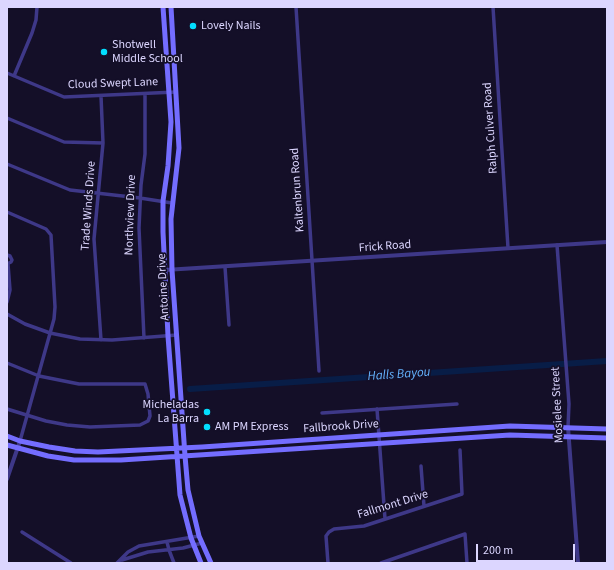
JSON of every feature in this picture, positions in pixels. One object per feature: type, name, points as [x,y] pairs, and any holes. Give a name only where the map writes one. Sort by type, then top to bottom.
[{"type":"main road","name":"Antoine Drive","points":[[163,7],[171,122],[170,144],[163,201],[164,270],[168,336],[180,495],[191,538],[201,563]]},
{"type":"main road","name":"Antoine Drive","points":[[171,7],[178,148],[171,219],[176,336],[188,490],[199,536],[211,563]]},
{"type":"main road","name":"Fallbrook Drive","points":[[7,436],[20,441],[75,451],[121,452],[510,426],[607,429]]},
{"type":"main road","name":"Fallbrook Drive","points":[[7,445],[17,449],[48,456],[74,460],[121,460],[510,435],[607,438]]},
{"type":"main road","points":[[271,442],[272,450]]},
{"type":"street","points":[[14,76],[32,33],[36,20],[37,7]]},
{"type":"street","name":"Kaltenbrun Road","points":[[296,7],[319,371]]},
{"type":"street","name":"Ralph Culver Road","points":[[493,7],[508,248]]},
{"type":"street","name":"Cloud Swept Lane","points":[[7,73],[64,97],[176,92]]},
{"type":"street","name":"Northview Drive","points":[[144,338],[139,249],[140,198],[145,154],[145,94]]},
{"type":"street","name":"Trade Winds Drive","points":[[101,96],[103,143],[97,193],[94,239],[101,340]]},
{"type":"street","points":[[7,118],[64,142],[103,143]]},
{"type":"street","points":[[7,164],[70,190],[172,203]]},
{"type":"street","points":[[7,212],[43,227],[51,235],[55,307],[54,319],[39,376],[7,479]]},
{"type":"street","name":"Frick Road","points":[[164,270],[607,242]]},
{"type":"street","name":"Mosielee Street","points":[[557,245],[569,404],[568,427],[578,563]]},
{"type":"street","points":[[7,255],[12,258],[12,261],[8,264],[10,290],[7,302]]},
{"type":"street","points":[[225,266],[229,325]]},
{"type":"street","points":[[7,314],[25,324],[65,337],[101,340],[176,336]]},
{"type":"street","points":[[7,363],[39,376],[79,384],[145,384],[148,391],[150,416],[146,423],[127,426],[76,426],[27,416],[7,409]]},
{"type":"street","points":[[322,413],[456,404]]},
{"type":"street","points":[[377,409],[385,519]]},
{"type":"street","name":"Fallmont Drive","points":[[328,563],[326,536],[334,529],[364,526],[462,494],[460,450]]},
{"type":"street","points":[[421,466],[424,506]]},
{"type":"street","points":[[22,532],[70,563]]},
{"type":"street","points":[[381,563],[466,534],[467,563]]},
{"type":"street","points":[[119,562],[128,552],[139,546],[199,536]]},
{"type":"street","points":[[167,542],[174,563]]},
{"type":"street","points":[[119,562],[148,552],[169,550],[202,543]]},
{"type":"waterway","name":"Halls Bayou","points":[[190,389],[607,361]]},
{"type":"place","name":"Lovely Nails","points":[[193,26]]},
{"type":"place","name":"Shotwell Middle School","points":[[104,52]]},
{"type":"place","name":"Micheladas La Barra","points":[[207,412]]},
{"type":"place","name":"AM PM Express","points":[[207,427]]}]
